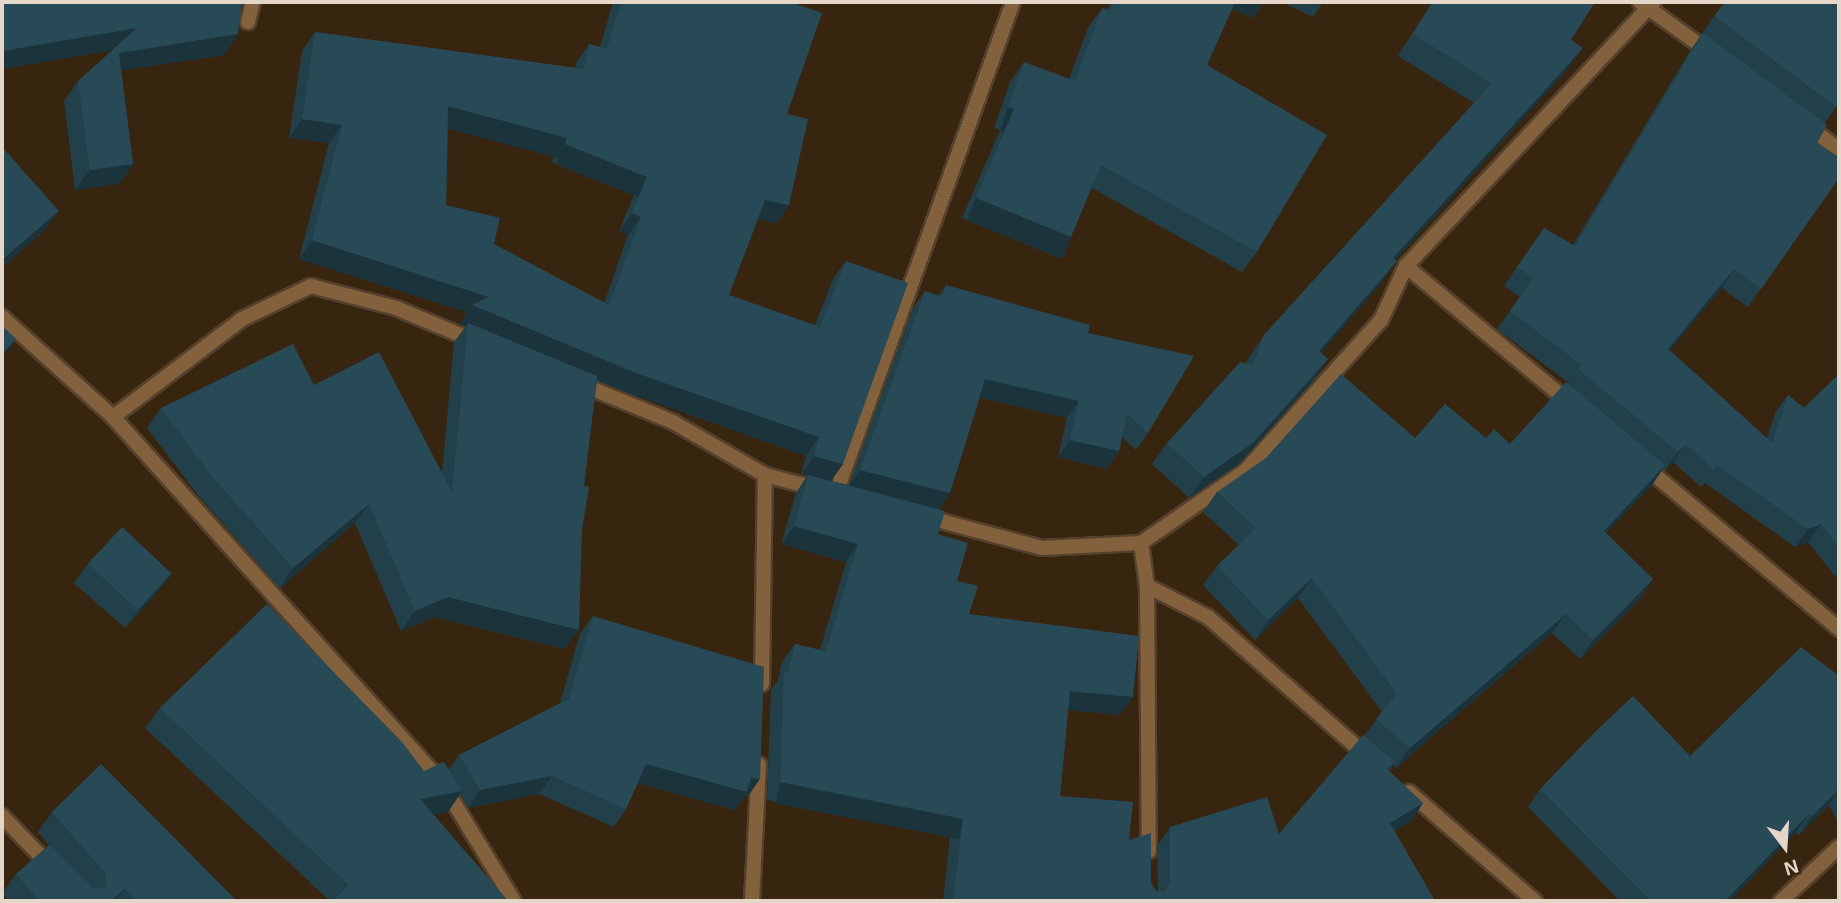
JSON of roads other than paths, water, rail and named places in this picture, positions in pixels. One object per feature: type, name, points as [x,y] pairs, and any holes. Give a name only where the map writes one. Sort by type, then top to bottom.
[{"type":"street","points":[[248,22],[253,2]]},
{"type":"street","points":[[560,376],[673,422],[765,475],[842,495],[1013,2]]},
{"type":"street","points":[[913,514],[1042,548],[1141,543],[1245,471],[1381,320],[1406,266],[1648,4],[1717,58]]},
{"type":"street","points":[[1795,116],[1839,150]]},
{"type":"street","points":[[1406,266],[1586,417]]},
{"type":"street","points":[[113,417],[242,319],[311,286],[396,309],[484,345]]},
{"type":"street","points":[[2,317],[113,417],[440,780],[514,901]]},
{"type":"street","points":[[1628,452],[1839,629]]},
{"type":"street","points":[[762,703],[765,475]]},
{"type":"street","points":[[1141,543],[1147,586],[1149,869]]},
{"type":"street","points":[[1147,586],[1208,617],[1377,764]]},
{"type":"street","points":[[752,901],[760,743]]},
{"type":"street","points":[[1398,782],[1535,901]]},
{"type":"street","points":[[2,816],[66,883]]},
{"type":"street","points":[[1781,901],[1839,847]]}]
